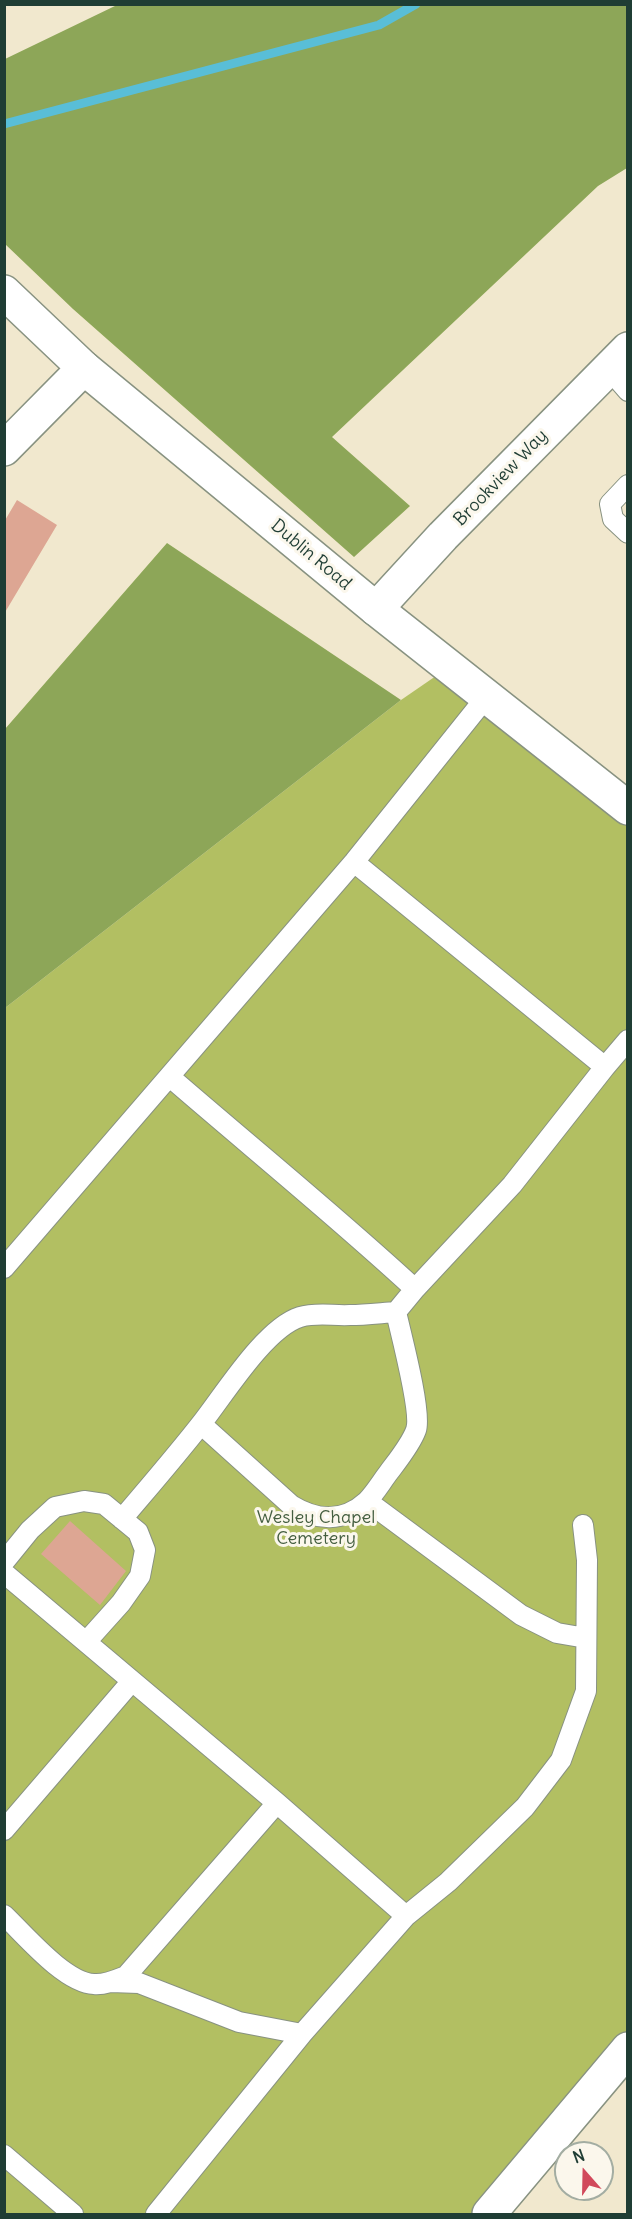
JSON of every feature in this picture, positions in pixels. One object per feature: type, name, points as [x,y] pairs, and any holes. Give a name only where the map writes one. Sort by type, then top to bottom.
[{"type":"main road","name":"Dublin Road","points":[[4,291],[84,368],[375,609],[627,808]]},
{"type":"main road","points":[[4,449],[84,368]]},
{"type":"main road","name":"Brookview Way","points":[[375,609],[443,536],[621,369]]},
{"type":"main road","points":[[489,2214],[627,2049]]},
{"type":"lane","points":[[627,485],[610,504],[613,519],[627,533]]},
{"type":"lane","points":[[4,1268],[354,862],[486,696]]},
{"type":"lane","points":[[354,862],[605,1066]]},
{"type":"lane","points":[[122,1519],[272,1335],[298,1317],[319,1314],[396,1312],[512,1185],[627,1040]]},
{"type":"lane","points":[[170,1077],[278,1171],[355,1233],[416,1289]]},
{"type":"lane","points":[[201,1424],[291,1505],[306,1515],[322,1518],[337,1517],[351,1512],[367,1501],[398,1461],[417,1429],[417,1411],[396,1312]]},
{"type":"lane","points":[[4,1562],[30,1530],[55,1507],[84,1501],[104,1504],[138,1532],[145,1550],[141,1576],[121,1603],[86,1642]]},
{"type":"lane","points":[[367,1501],[521,1615],[557,1633],[586,1638]]},
{"type":"lane","points":[[156,2214],[302,2034],[406,1916],[448,1882],[525,1807],[561,1760],[586,1690],[587,1560],[584,1525]]},
{"type":"lane","points":[[4,1573],[277,1803],[406,1916]]},
{"type":"lane","points":[[4,1830],[132,1681]]},
{"type":"lane","points":[[111,1982],[126,1976],[277,1803]]},
{"type":"lane","points":[[4,1915],[55,1963],[77,1980],[94,1984],[139,1983],[175,1995],[239,2022],[302,2034]]},
{"type":"lane","points":[[4,2156],[74,2214]]},
{"type":"green space","points":[[117,5],[627,5],[627,168],[598,186],[332,437],[410,506],[354,557],[73,309],[5,244],[5,59]]},
{"type":"green space","points":[[167,543],[401,700],[5,1008],[5,729]]},
{"type":"green space","name":"Wesley Chapel Cemetery","points":[[449,667],[627,808],[627,2049],[489,2214],[5,2214],[5,1008],[401,700]]},
{"type":"building","points":[[17,500],[57,525],[4,614],[4,522]]},
{"type":"building","points":[[70,1521],[126,1571],[100,1605],[41,1554]]},
{"type":"waterway","points":[[4,124],[379,25],[416,4]]}]
